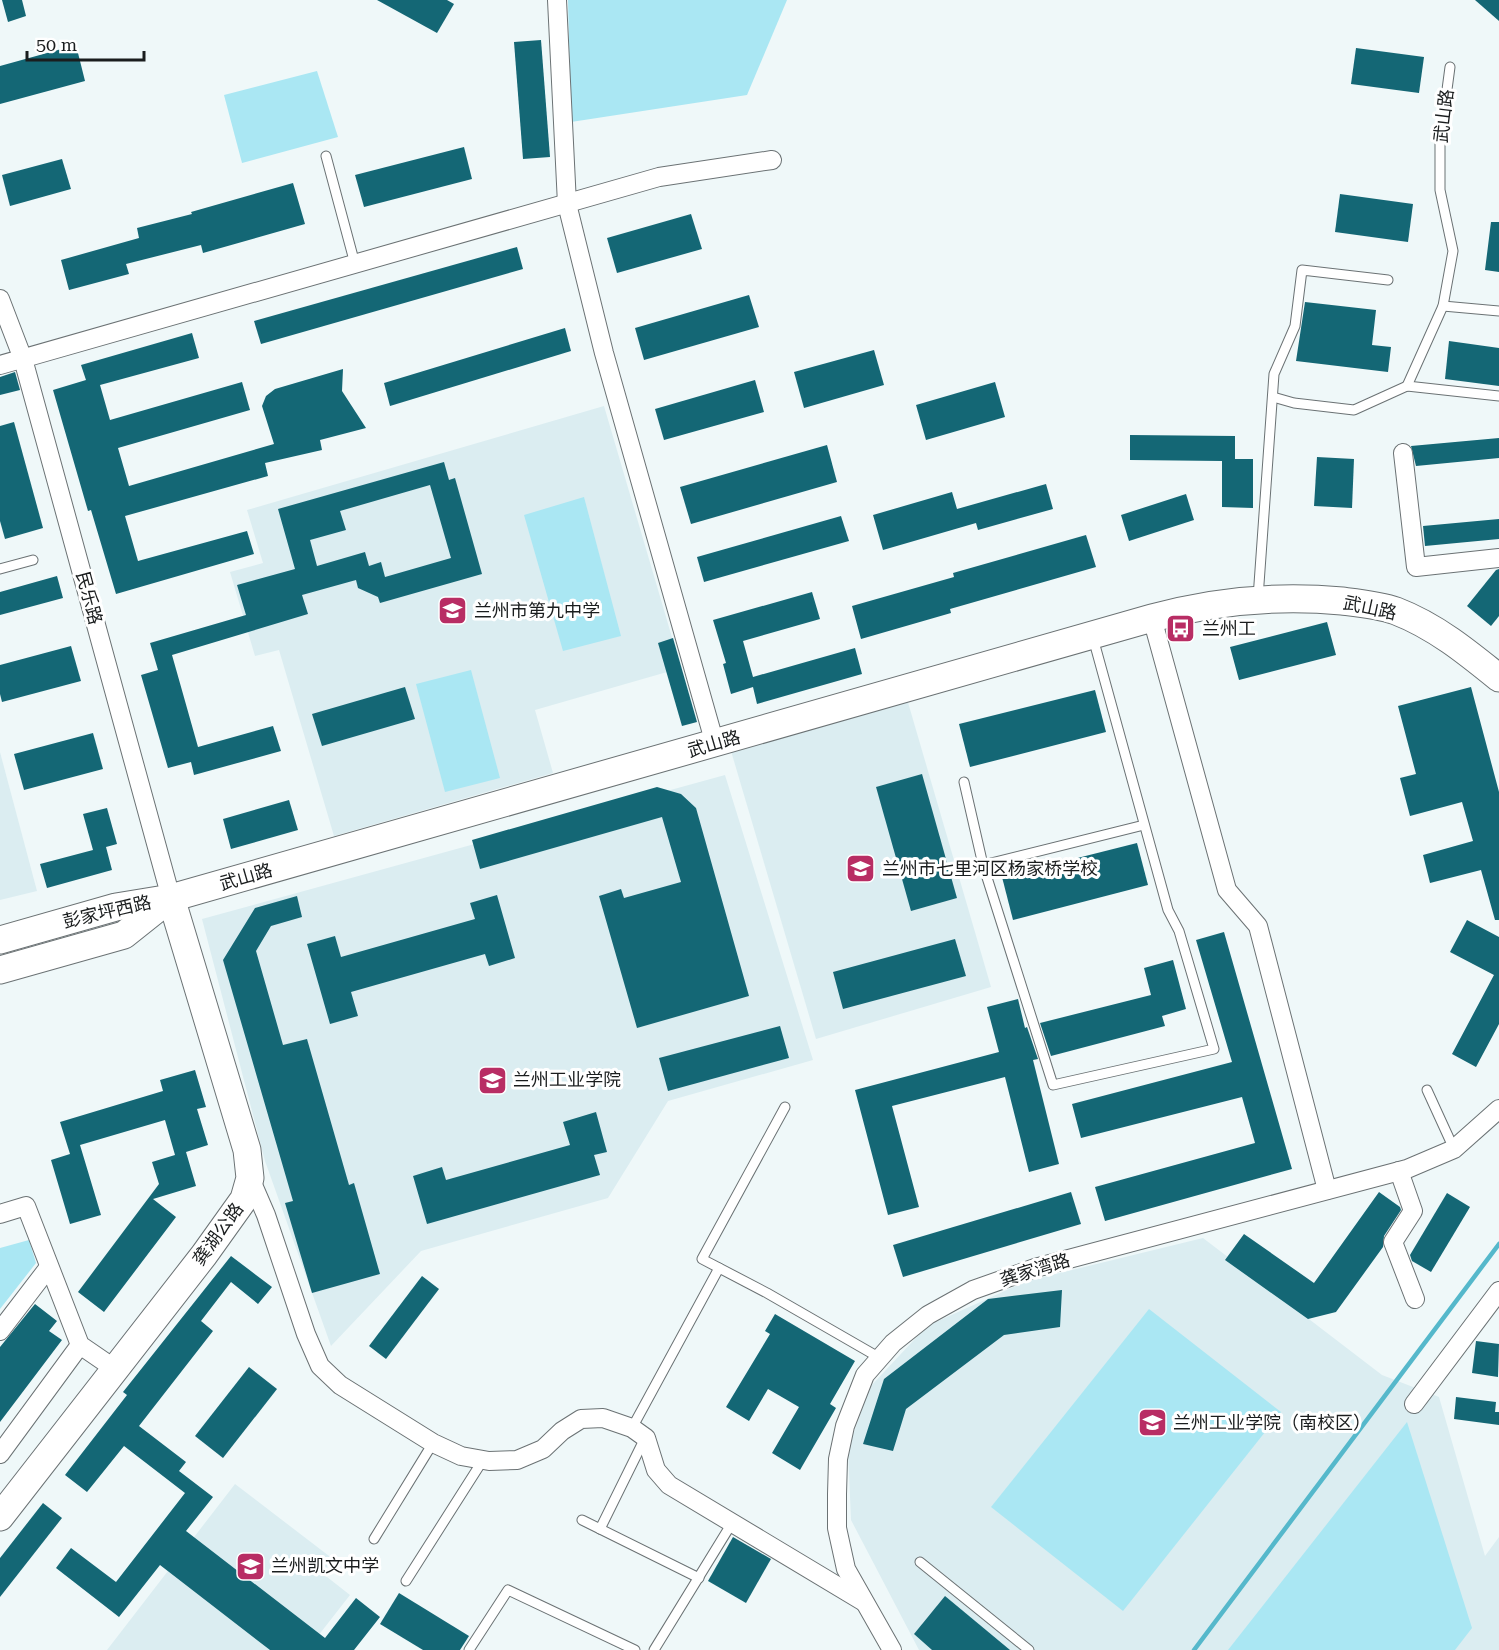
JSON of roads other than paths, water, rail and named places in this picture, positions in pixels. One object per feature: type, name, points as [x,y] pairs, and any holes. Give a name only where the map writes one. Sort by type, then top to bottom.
[{"type":"main road","name":"武山路","points":[[171,898],[1152,618],[1224,603],[1317,599],[1358,603],[1393,610],[1424,624],[1499,678]]},
{"type":"main road","name":"彭家坪西路","points":[[0,940],[116,907],[171,898]]},
{"type":"main road","name":"彭家坪西路","points":[[0,970],[124,935],[171,898]]},
{"type":"main road","name":"龚湖公路","points":[[0,1516],[204,1255],[244,1199],[250,1178],[247,1150],[171,898]]},
{"type":"street","points":[[557,0],[567,204],[604,353],[715,744]]},
{"type":"street","points":[[0,365],[659,177],[772,160]]},
{"type":"street","name":"民乐路","points":[[0,299],[23,359],[171,898]]},
{"type":"street","points":[[1403,453],[1416,567],[1499,558]]},
{"type":"street","points":[[1152,618],[1227,890],[1258,926],[1327,1190]]},
{"type":"street","name":"龚家湾路","points":[[892,1650],[846,1569],[837,1528],[838,1459],[845,1426],[865,1375],[893,1343],[928,1315],[973,1290],[1035,1268],[1399,1171],[1455,1149],[1499,1109]]},
{"type":"street","points":[[1399,1171],[1413,1211],[1393,1242],[1415,1299]]},
{"type":"street","points":[[250,1178],[270,1225],[306,1334],[320,1366],[340,1385],[433,1443],[461,1456],[483,1460],[517,1460],[543,1449],[562,1431],[581,1419],[603,1418],[639,1433],[656,1470],[669,1485],[866,1603]]},
{"type":"street","points":[[0,1214],[26,1206],[80,1345],[115,1369]]},
{"type":"street","points":[[0,1331],[49,1267]]},
{"type":"street","points":[[1414,1404],[1499,1291]]},
{"type":"street","points":[[0,1454],[80,1345]]},
{"type":"lane","name":"武山路","points":[[1407,386],[1443,306],[1453,251],[1440,190],[1440,142],[1450,67]]},
{"type":"lane","points":[[326,156],[355,264]]},
{"type":"lane","points":[[1258,600],[1274,374],[1295,326],[1302,270],[1388,280]]},
{"type":"lane","points":[[1443,306],[1499,311]]},
{"type":"lane","points":[[1273,397],[1294,404],[1354,410],[1407,386],[1499,396]]},
{"type":"lane","points":[[0,568],[33,560]]},
{"type":"lane","points":[[964,782],[983,865],[1053,1085],[1214,1049],[1179,931],[1168,910],[1092,636]]},
{"type":"lane","points":[[983,865],[1144,825]]},
{"type":"lane","points":[[1427,1090],[1455,1149]]},
{"type":"lane","points":[[785,1107],[702,1259],[767,1293],[880,1358]]},
{"type":"lane","points":[[600,1529],[639,1433],[719,1268]]},
{"type":"lane","points":[[374,1539],[433,1443]]},
{"type":"lane","points":[[406,1581],[483,1460]]},
{"type":"lane","points":[[582,1521],[699,1578]]},
{"type":"lane","points":[[654,1650],[732,1523]]},
{"type":"lane","points":[[920,1562],[1029,1650]]},
{"type":"lane","points":[[469,1650],[508,1590],[635,1650]]},
{"type":"waterway","points":[[1194,1650],[1499,1244]]},
{"type":"place","name":"兰州市第九中学","points":[[453,611]]},
{"type":"place","name":"兰州工","points":[[1181,629]]},
{"type":"place","name":"兰州市七里河区杨家桥学校","points":[[861,869]]},
{"type":"place","name":"兰州工业学院","points":[[492,1080]]},
{"type":"place","name":"兰州工业学院（南校区）","points":[[1152,1423]]},
{"type":"place","name":"兰州凯文中学","points":[[250,1566]]}]
